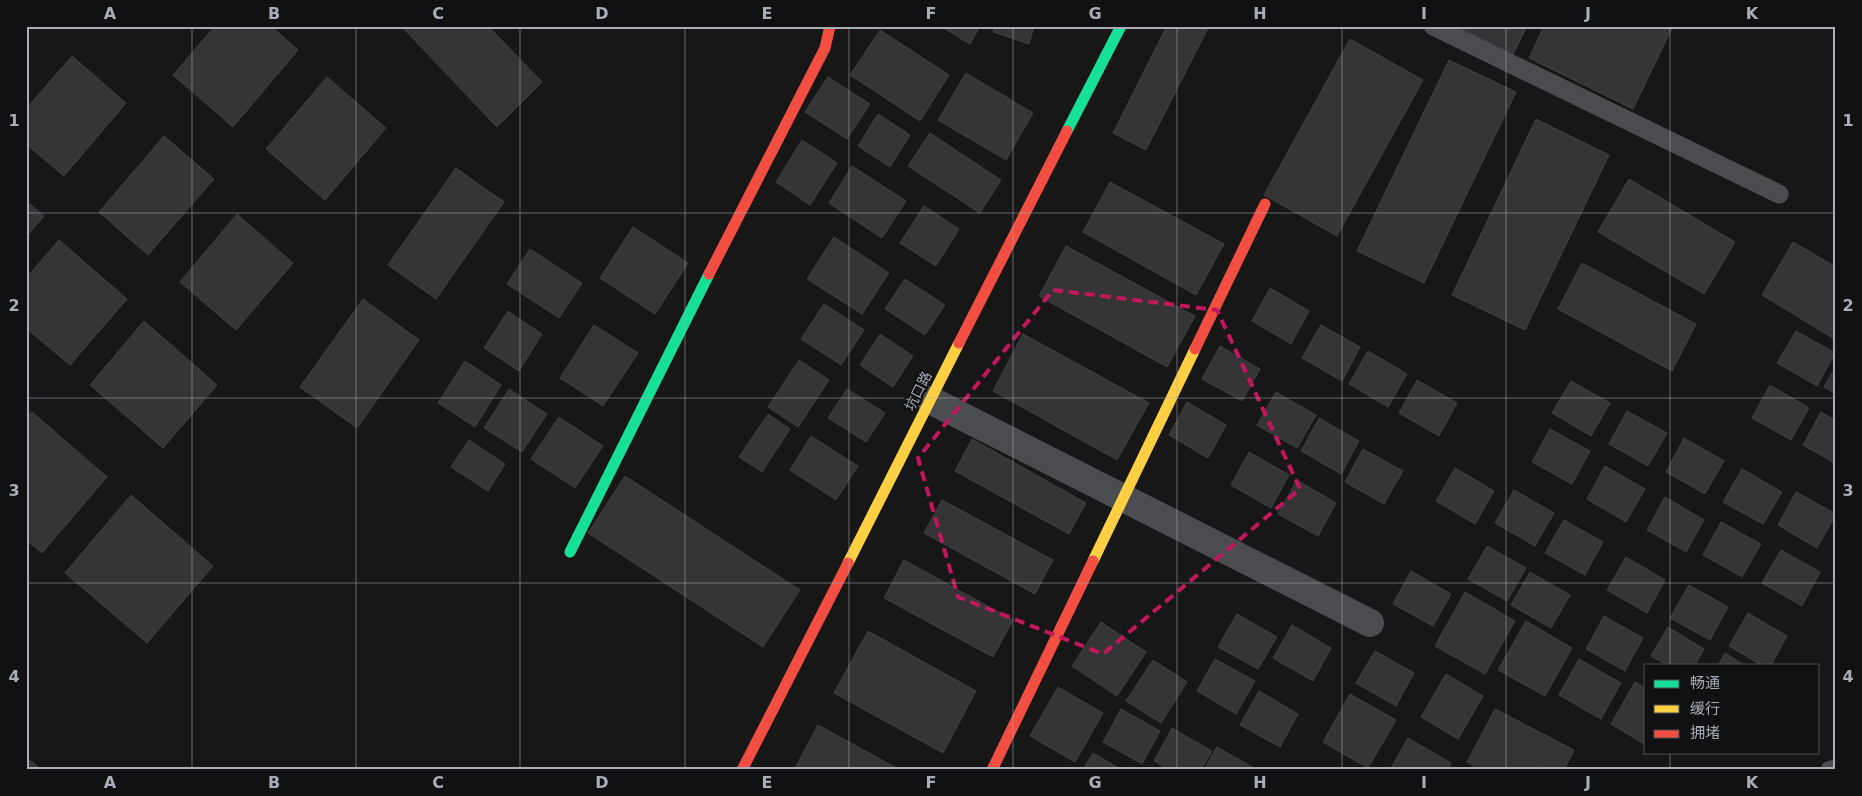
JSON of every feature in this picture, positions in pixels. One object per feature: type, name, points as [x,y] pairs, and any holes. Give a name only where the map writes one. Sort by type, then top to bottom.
[{"type":"street","points":[[570,552],[656,378],[825,48],[830,26]]},
{"type":"street","name":"坑口路","points":[[742,770],[1121,26]]},
{"type":"street","points":[[992,770],[1265,204]]},
{"type":"street","points":[[930,400],[1370,623]]},
{"type":"lane","points":[[1433,26],[1779,194]]},
{"type":"lane","points":[[1830,770],[1836,769]]},
{"type":"highlighted area","points":[[1053,290],[1217,310],[1300,489],[1103,654],[958,597],[918,458]]},
{"type":"building","points":[[215,26],[271,26],[298,50],[233,127],[173,75]]},
{"type":"building","points":[[401,26],[488,26],[542,82],[497,127]]},
{"type":"building","points":[[947,26],[980,26],[970,44],[945,29]]},
{"type":"building","points":[[995,26],[1034,26],[1029,44],[993,32]]},
{"type":"building","points":[[1167,26],[1209,26],[1146,150],[1113,133]]},
{"type":"building","points":[[1456,26],[1527,26],[1513,54]]},
{"type":"building","points":[[1544,26],[1673,26],[1633,109],[1529,58]]},
{"type":"building","points":[[880,30],[949,75],[920,121],[850,75]]},
{"type":"building","points":[[1350,39],[1423,80],[1337,236],[1264,195]]},
{"type":"building","points":[[72,56],[126,103],[64,176],[26,144],[26,109]]},
{"type":"building","points":[[1449,60],[1516,92],[1424,283],[1357,251]]},
{"type":"building","points":[[966,73],[1033,113],[1006,160],[938,120]]},
{"type":"building","points":[[327,77],[386,128],[325,200],[266,149]]},
{"type":"building","points":[[828,77],[870,104],[847,139],[805,112]]},
{"type":"building","points":[[878,114],[910,135],[890,167],[858,146]]},
{"type":"building","points":[[1536,119],[1609,155],[1525,330],[1452,295]]},
{"type":"building","points":[[930,133],[1001,180],[980,213],[908,166]]},
{"type":"building","points":[[164,136],[214,179],[148,255],[99,212]]},
{"type":"building","points":[[802,140],[837,163],[810,205],[776,182]]},
{"type":"building","points":[[852,166],[906,201],[882,238],[829,203]]},
{"type":"building","points":[[456,168],[504,202],[436,299],[388,265]]},
{"type":"building","points":[[1629,179],[1735,242],[1704,294],[1598,232]]},
{"type":"building","points":[[1110,182],[1224,244],[1196,295],[1083,232]]},
{"type":"building","points":[[26,201],[44,216],[26,237]]},
{"type":"building","points":[[924,206],[959,229],[936,266],[900,243]]},
{"type":"building","points":[[237,214],[293,263],[236,330],[180,282]]},
{"type":"building","points":[[633,227],[688,263],[655,314],[600,278]]},
{"type":"building","points":[[834,237],[889,273],[862,314],[807,279]]},
{"type":"building","points":[[59,240],[127,299],[70,365],[26,328],[26,278]]},
{"type":"building","points":[[1793,242],[1836,267],[1836,340],[1762,295]]},
{"type":"building","points":[[1066,246],[1195,316],[1167,367],[1039,296]]},
{"type":"building","points":[[530,249],[582,283],[559,318],[507,284]]},
{"type":"building","points":[[1582,263],[1696,324],[1672,371],[1558,309]]},
{"type":"building","points":[[905,279],[945,305],[925,335],[885,309]]},
{"type":"building","points":[[1270,288],[1309,311],[1291,344],[1252,321]]},
{"type":"building","points":[[363,299],[419,340],[357,428],[300,387]]},
{"type":"building","points":[[824,304],[864,330],[841,365],[801,339]]},
{"type":"building","points":[[508,311],[542,334],[519,371],[484,348]]},
{"type":"building","points":[[144,321],[217,385],[163,448],[90,385]]},
{"type":"building","points":[[594,325],[638,353],[603,406],[560,378]]},
{"type":"building","points":[[1321,325],[1360,347],[1342,381],[1302,358]]},
{"type":"building","points":[[1796,331],[1835,353],[1817,386],[1777,363]]},
{"type":"building","points":[[880,334],[913,356],[893,387],[860,365]]},
{"type":"building","points":[[1023,334],[1149,403],[1117,460],[993,391]]},
{"type":"building","points":[[1220,346],[1260,369],[1242,401],[1202,379]]},
{"type":"building","points":[[1368,351],[1407,374],[1388,407],[1349,384]]},
{"type":"building","points":[[799,360],[829,380],[798,427],[768,407]]},
{"type":"building","points":[[465,361],[501,385],[475,427],[438,403]]},
{"type":"building","points":[[1836,366],[1836,394],[1824,387]]},
{"type":"building","points":[[1417,380],[1457,403],[1439,436],[1399,413]]},
{"type":"building","points":[[1571,381],[1610,403],[1591,436],[1552,413]]},
{"type":"building","points":[[1770,385],[1809,408],[1791,440],[1752,418]]},
{"type":"building","points":[[509,389],[547,414],[522,452],[484,428]]},
{"type":"building","points":[[847,389],[885,413],[866,442],[828,418]]},
{"type":"building","points":[[1276,392],[1316,415],[1297,448],[1257,425]]},
{"type":"building","points":[[1187,402],[1226,425],[1208,458],[1169,435]]},
{"type":"building","points":[[1627,411],[1667,433],[1648,466],[1609,444]]},
{"type":"building","points":[[32,412],[107,477],[42,553],[26,540],[26,418]]},
{"type":"building","points":[[1821,412],[1836,421],[1836,464],[1803,445]]},
{"type":"building","points":[[768,414],[790,429],[762,472],[739,457]]},
{"type":"building","points":[[559,417],[603,446],[575,488],[531,459]]},
{"type":"building","points":[[1319,418],[1359,441],[1341,474],[1301,451]]},
{"type":"building","points":[[1550,429],[1590,451],[1572,484],[1532,462]]},
{"type":"building","points":[[811,436],[858,466],[836,500],[790,470]]},
{"type":"building","points":[[1684,438],[1724,461],[1705,494],[1666,472]]},
{"type":"building","points":[[972,439],[1086,503],[1069,534],[955,471]]},
{"type":"building","points":[[469,440],[505,464],[488,491],[451,467]]},
{"type":"building","points":[[1363,449],[1403,471],[1384,504],[1345,482]]},
{"type":"building","points":[[1249,452],[1289,475],[1271,508],[1231,485]]},
{"type":"building","points":[[1605,466],[1645,489],[1626,522],[1587,499]]},
{"type":"building","points":[[1455,468],[1494,491],[1475,524],[1436,501]]},
{"type":"building","points":[[1742,469],[1782,492],[1763,524],[1723,502]]},
{"type":"building","points":[[625,476],[800,590],[763,647],[588,533]]},
{"type":"building","points":[[1297,480],[1336,503],[1318,536],[1278,514]]},
{"type":"building","points":[[1514,490],[1554,513],[1535,546],[1495,523]]},
{"type":"building","points":[[1796,492],[1836,514],[1817,548],[1778,525]]},
{"type":"building","points":[[131,495],[213,566],[147,643],[65,573]]},
{"type":"building","points":[[1665,497],[1704,520],[1686,552],[1647,530]]},
{"type":"building","points":[[942,500],[1053,560],[1035,594],[924,533]]},
{"type":"building","points":[[1564,520],[1603,542],[1585,575],[1545,553]]},
{"type":"building","points":[[1721,522],[1761,544],[1742,577],[1703,555]]},
{"type":"building","points":[[1487,546],[1526,568],[1507,601],[1468,579]]},
{"type":"building","points":[[1781,550],[1820,572],[1802,606],[1762,583]]},
{"type":"building","points":[[1626,557],[1665,580],[1647,613],[1607,590]]},
{"type":"building","points":[[904,560],[1013,620],[993,657],[884,598]]},
{"type":"building","points":[[1411,571],[1451,594],[1433,626],[1393,604]]},
{"type":"building","points":[[1530,572],[1570,595],[1551,628],[1511,605]]},
{"type":"building","points":[[1689,585],[1728,607],[1710,640],[1670,618]]},
{"type":"building","points":[[1465,592],[1515,621],[1485,674],[1435,646]]},
{"type":"building","points":[[1748,613],[1787,636],[1772,664],[1759,664],[1729,646]]},
{"type":"building","points":[[1237,614],[1277,637],[1258,669],[1218,647]]},
{"type":"building","points":[[1604,616],[1643,638],[1625,671],[1586,649]]},
{"type":"building","points":[[1526,621],[1572,648],[1545,696],[1498,670]]},
{"type":"building","points":[[1101,622],[1146,652],[1117,696],[1072,666]]},
{"type":"building","points":[[1292,625],[1331,648],[1313,681],[1273,658]]},
{"type":"building","points":[[1668,627],[1704,649],[1696,664],[1665,664],[1651,656]]},
{"type":"building","points":[[868,631],[976,691],[943,753],[834,693]]},
{"type":"building","points":[[1375,651],[1414,673],[1396,706],[1356,683]]},
{"type":"building","points":[[1725,653],[1742,664],[1719,664]]},
{"type":"building","points":[[1215,659],[1255,681],[1236,714],[1197,691]]},
{"type":"building","points":[[1579,659],[1621,683],[1601,719],[1559,695]]},
{"type":"building","points":[[1153,660],[1187,682],[1161,723],[1126,701]]},
{"type":"building","points":[[1446,674],[1483,696],[1458,739],[1421,717]]},
{"type":"building","points":[[1635,682],[1644,687],[1644,744],[1611,724]]},
{"type":"building","points":[[1058,687],[1103,713],[1075,762],[1030,736]]},
{"type":"building","points":[[1259,691],[1298,714],[1280,747],[1240,725]]},
{"type":"building","points":[[1350,694],[1396,720],[1368,768],[1323,742]]},
{"type":"building","points":[[1121,709],[1160,731],[1142,764],[1103,742]]},
{"type":"building","points":[[1495,709],[1574,750],[1564,770],[1548,770],[1542,766],[1541,770],[1481,770],[1467,762]]},
{"type":"building","points":[[818,725],[900,770],[794,770]]},
{"type":"building","points":[[1172,728],[1212,751],[1201,770],[1169,770],[1154,761]]},
{"type":"building","points":[[1408,738],[1451,763],[1447,770],[1390,770]]},
{"type":"building","points":[[1217,747],[1256,769],[1256,770],[1204,770]]},
{"type":"building","points":[[1093,753],[1122,770],[1083,770]]},
{"type":"building","points":[[26,757],[38,767],[35,770],[26,770]]},
{"type":"traffic: fast","points":[[1067,131],[1121,26]]},
{"type":"traffic: fast","points":[[570,552],[709,274]]},
{"type":"traffic: slow","points":[[848,563],[959,343]]},
{"type":"traffic: slow","points":[[1093,561],[1195,349]]},
{"type":"traffic: jam","points":[[709,274],[825,48],[830,26]]},
{"type":"traffic: jam","points":[[959,343],[1067,131]]},
{"type":"traffic: jam","points":[[1195,349],[1265,204]]},
{"type":"traffic: jam","points":[[992,770],[1093,561]]},
{"type":"traffic: jam","points":[[742,770],[848,563]]}]
